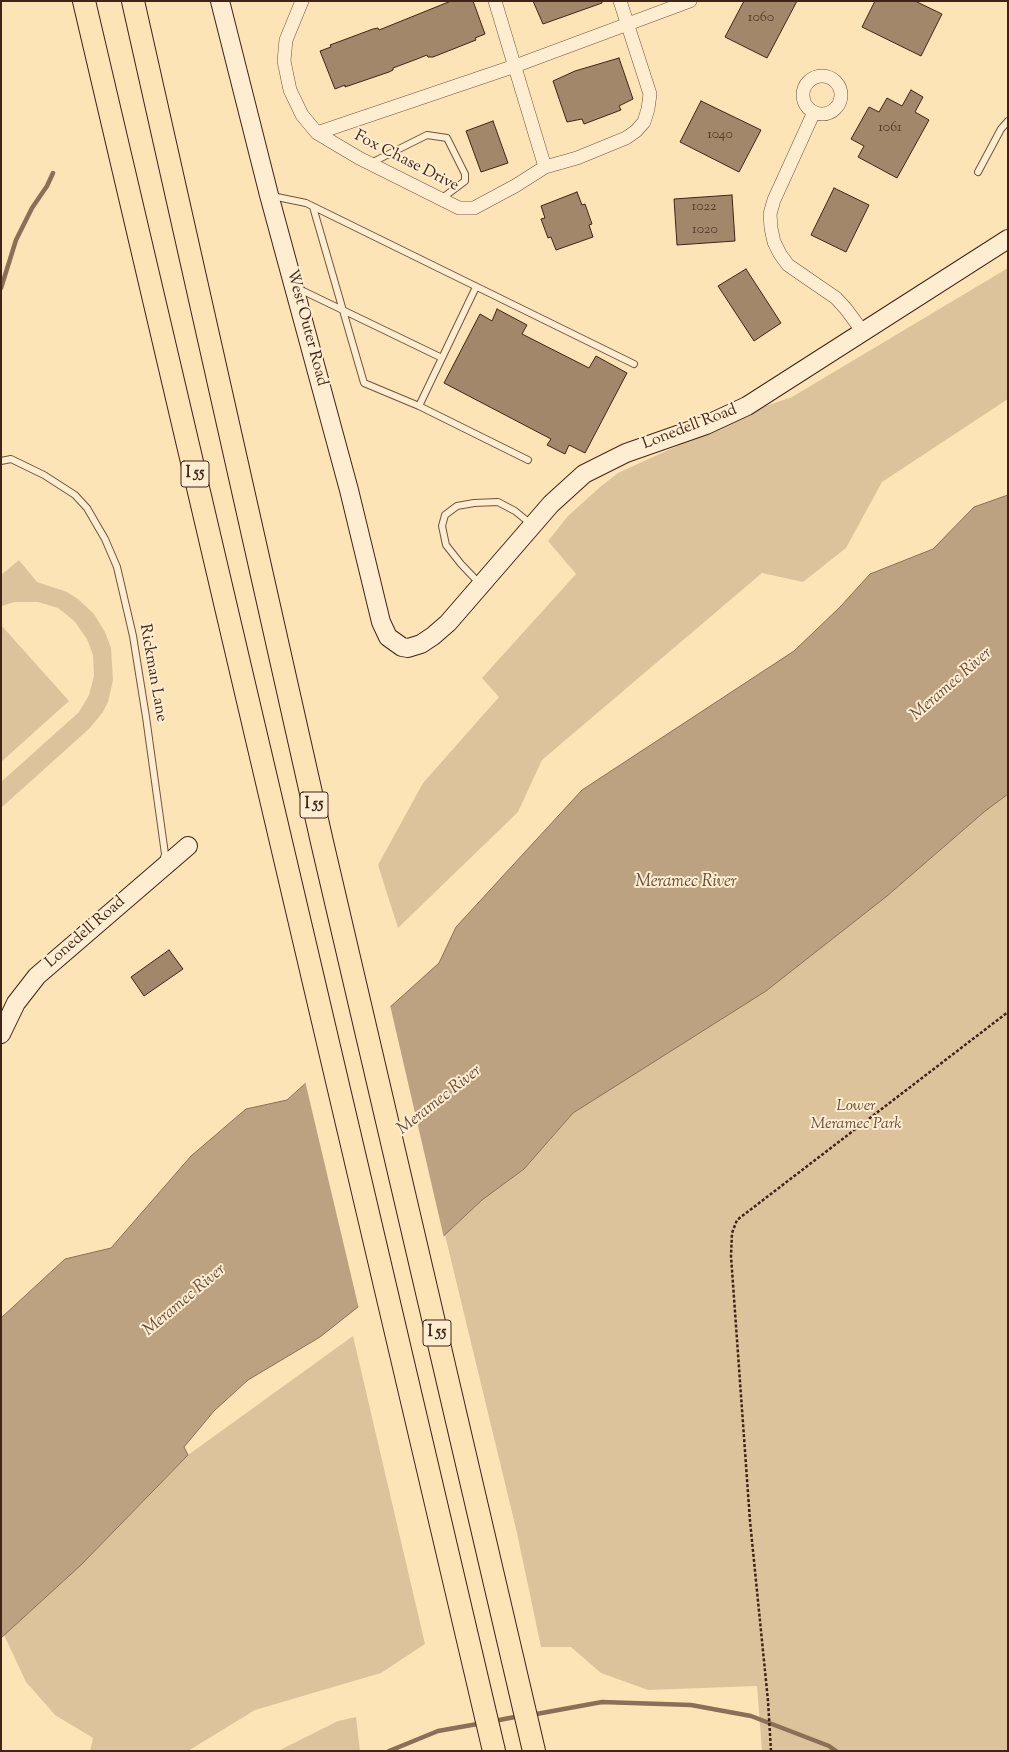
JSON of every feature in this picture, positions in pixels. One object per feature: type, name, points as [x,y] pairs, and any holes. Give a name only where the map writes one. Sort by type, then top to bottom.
[{"type":"highway","name":"I 55","points":[[84,1],[494,1751]]},
{"type":"highway","name":"I 55","points":[[133,1],[339,916],[534,1751]]},
{"type":"street","name":"West Outer Road","points":[[220,1],[269,195],[349,490],[381,622],[388,637],[402,647]]},
{"type":"street","name":"Fox Chase Drive","points":[[302,1],[286,40],[284,61],[290,90],[302,115],[316,133],[369,164],[459,208],[474,208],[515,186],[545,167],[577,158],[626,138],[636,131],[644,122],[650,94],[620,1]]},
{"type":"street","points":[[495,1],[545,167]]},
{"type":"street","name":"Fox Chase Drive","points":[[316,133],[515,66],[690,1]]},
{"type":"street","points":[[814,112],[774,200],[770,214],[774,242],[788,265],[836,298],[846,309],[862,332]]},
{"type":"street","name":"Lonedell Road","points":[[402,647],[415,646],[433,636],[448,623],[532,525],[561,494],[592,469],[626,453],[706,425],[763,397],[1008,239]]},
{"type":"street","name":"Lonedell Road","points":[[1,1034],[16,1003],[36,976],[188,846]]},
{"type":"lane","points":[[978,172],[1001,129],[1008,121]]},
{"type":"lane","points":[[369,164],[427,135],[448,138],[465,174],[465,181],[441,199]]},
{"type":"lane","points":[[269,195],[306,203],[634,364]]},
{"type":"lane","points":[[313,207],[364,383],[419,406],[528,460]]},
{"type":"lane","points":[[295,287],[442,358]]},
{"type":"lane","points":[[419,406],[476,287]]},
{"type":"lane","name":"Rickman Lane","points":[[1,461],[11,459],[44,475],[75,495],[87,508],[105,539],[119,575],[133,636],[165,854],[162,867]]},
{"type":"lane","points":[[481,585],[461,564],[446,545],[442,526],[445,515],[457,506],[474,503],[498,502],[515,511],[532,525]]},
{"type":"path","points":[[771,1750],[768,1701],[750,1521],[731,1256],[732,1233],[737,1220],[1008,1012]]},
{"type":"green space","points":[[1008,268],[1008,399],[882,482],[846,548],[803,582],[762,573],[542,760],[518,812],[398,928],[378,865],[423,783],[499,697],[482,678],[576,574],[548,541],[568,516],[618,473],[760,408],[792,397]]},
{"type":"green space","points":[[19,560],[37,582],[67,592],[78,599],[94,614],[105,632],[111,648],[113,680],[108,702],[103,712],[90,728],[1,808],[1,782],[79,712],[89,695],[94,676],[93,655],[87,639],[75,622],[58,608],[38,602],[15,602],[1,606],[1,575]]},
{"type":"green space","points":[[1,625],[69,701],[1,762]]},
{"type":"green space","name":"Lower Meramec Park","points":[[1008,794],[1008,1751],[762,1751],[757,1686],[648,1690],[601,1673],[571,1647],[541,1647],[517,1533],[445,1235],[482,1200],[524,1169],[573,1113],[766,991],[887,896],[984,812]]},
{"type":"green space","points":[[353,1336],[425,1644],[381,1673],[255,1710],[188,1751],[90,1751],[93,1738],[55,1715],[26,1682],[4,1635],[81,1565],[188,1455]]},
{"type":"green space","points":[[356,1717],[360,1751],[278,1751],[338,1721]]},
{"type":"water","name":"Meramec River","points":[[1008,495],[1008,794],[984,812],[887,896],[766,991],[573,1113],[524,1169],[482,1200],[420,1258],[320,1337],[248,1380],[214,1411],[184,1447],[188,1455],[81,1565],[1,1638],[1,1318],[65,1259],[111,1248],[191,1156],[246,1109],[287,1100],[439,963],[456,927],[582,790],[794,651],[840,607],[870,574],[933,549],[974,507]]},
{"type":"pier","points":[[390,1005],[444,1238],[421,1260],[359,1309],[305,1081]]},
{"type":"building","points":[[451,1],[473,1],[485,34],[475,38],[476,40],[433,57],[428,57],[427,55],[393,68],[393,70],[389,72],[335,89],[320,51],[331,47],[330,45],[373,29],[378,28],[379,30]]},
{"type":"building","points":[[533,1],[602,1],[602,3],[543,24]]},
{"type":"building","points":[[744,1],[797,1],[767,58],[725,37]]},
{"type":"building","points":[[875,1],[915,1],[942,14],[921,56],[862,27]]},
{"type":"building","points":[[619,58],[633,99],[619,106],[621,110],[584,124],[582,119],[567,122],[553,81],[575,71]]},
{"type":"building","points":[[911,90],[923,97],[915,112],[929,120],[897,178],[858,157],[864,146],[851,139],[869,107],[879,112],[887,98],[902,106]]},
{"type":"building","points":[[701,101],[761,130],[739,172],[680,142]]},
{"type":"building","points":[[493,121],[508,163],[481,172],[466,131]]},
{"type":"building","points":[[834,188],[869,205],[846,252],[811,235]]},
{"type":"building","points":[[577,192],[582,205],[585,204],[592,224],[589,225],[593,237],[556,250],[551,237],[548,238],[541,219],[545,218],[541,206]]},
{"type":"building","points":[[732,195],[735,241],[677,245],[674,199]]},
{"type":"building","points":[[746,269],[781,323],[754,341],[718,286]]},
{"type":"building","points":[[497,309],[527,325],[522,334],[589,368],[596,356],[627,373],[585,453],[569,445],[565,454],[547,445],[551,439],[444,383],[480,314],[492,321]]},
{"type":"building","points":[[169,950],[183,969],[144,996],[131,977]]},
{"type":"waterway","points":[[1,288],[16,240],[32,208],[47,186],[53,173]]},
{"type":"waterway","points":[[531,1715],[602,1702],[691,1705],[751,1716],[829,1746],[836,1751]]},
{"type":"waterway","points":[[494,1721],[520,1716]]},
{"type":"waterway","points":[[389,1751],[438,1731],[483,1723]]}]
